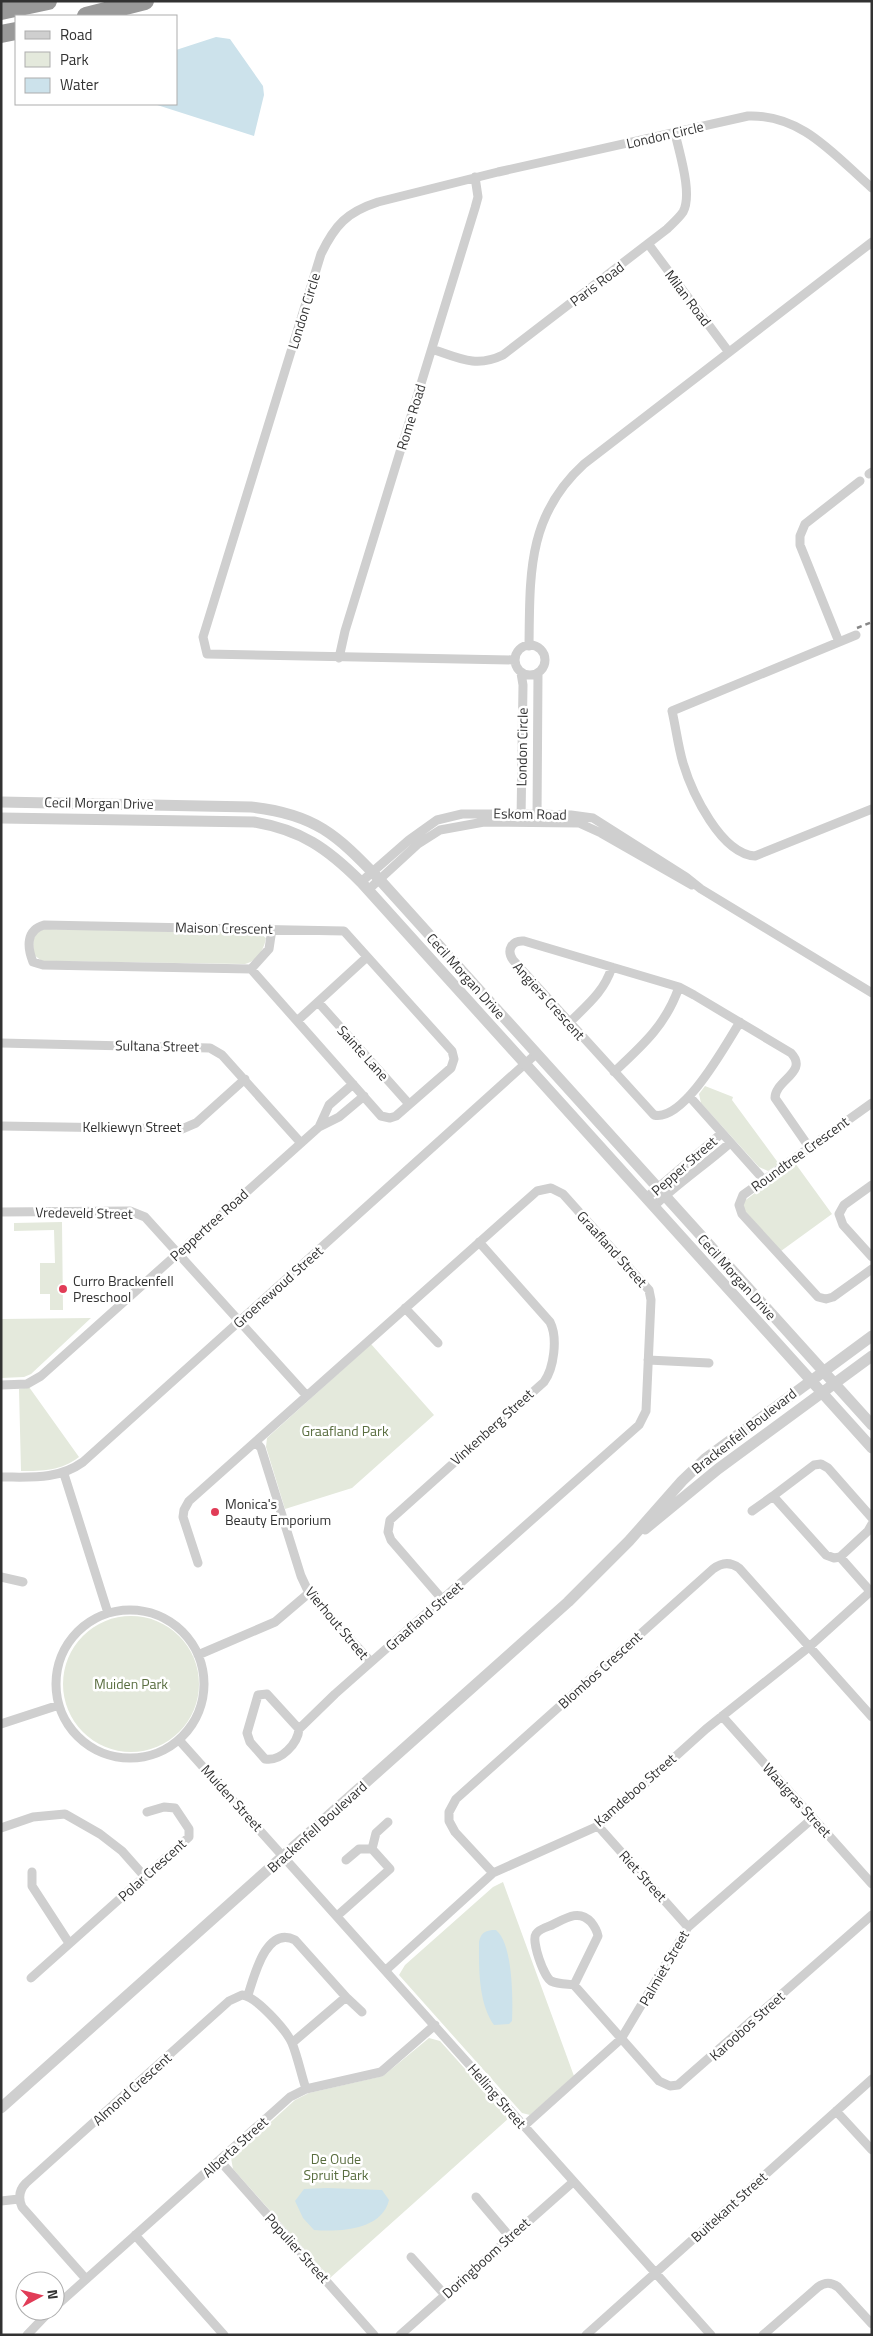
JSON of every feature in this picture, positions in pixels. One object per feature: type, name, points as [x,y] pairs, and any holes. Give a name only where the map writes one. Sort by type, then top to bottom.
[{"type":"highway","points":[[1,11],[48,1]]},
{"type":"highway","points":[[90,15],[146,1]]},
{"type":"highway","points":[[1,34],[15,31]]},
{"type":"street","name":"London Circle","points":[[515,660],[209,655],[205,648],[203,637],[319,263],[330,235],[339,224],[362,207],[475,177],[748,116],[780,119],[796,125],[812,136],[872,188]]},
{"type":"street","name":"Paris Road","points":[[432,349],[475,363],[490,361],[503,355],[649,245],[683,211],[686,200],[686,186],[675,133]]},
{"type":"street","name":"Rome Road","points":[[339,658],[345,631],[478,197],[475,177]]},
{"type":"street","points":[[529,646],[530,579],[535,543],[560,487],[584,464],[728,351],[872,242]]},
{"type":"street","name":"Milan Road","points":[[649,245],[728,351]]},
{"type":"street","points":[[840,642],[800,546],[800,536],[805,524],[860,480]]},
{"type":"street","points":[[856,635],[672,710],[684,765],[695,792],[715,828],[741,854],[755,856],[872,808]]},
{"type":"street","points":[[529,646],[539,649],[543,653],[545,661],[538,673],[528,675],[518,669],[515,660],[518,652],[529,646]]},
{"type":"street","name":"London Circle","points":[[521,818],[522,673]]},
{"type":"street","name":"London Circle","points":[[537,818],[538,673]]},
{"type":"street","name":"Cecil Morgan Drive","points":[[1,802],[231,806],[275,810],[300,817],[329,831],[376,876],[822,1372],[872,1425]]},
{"type":"street","name":"Eskom Road","points":[[364,886],[428,825],[437,820],[462,814],[537,818],[590,827],[682,881],[701,889],[872,993]]},
{"type":"street","name":"Cecil Morgan Drive","points":[[1,818],[254,822],[296,833],[320,845],[364,886],[872,1448]]},
{"type":"street","name":"Maison Crescent","points":[[44,925],[344,931],[367,956],[454,1055],[451,1068],[396,1116],[382,1116],[251,969],[42,965],[33,962],[29,953],[29,935],[36,927],[44,925]]},
{"type":"street","points":[[251,969],[269,949],[272,929]]},
{"type":"street","name":"Angiers Crescent","points":[[740,1022],[703,1081],[668,1114],[662,1116],[654,1115],[510,958],[510,950],[513,944],[524,940],[679,987],[740,1022],[791,1054],[795,1059],[794,1073],[776,1089],[775,1098],[809,1147]]},
{"type":"street","points":[[297,1021],[367,956]]},
{"type":"street","points":[[569,1023],[596,997],[608,981],[612,967]]},
{"type":"street","points":[[614,1072],[651,1038],[675,999],[679,987]]},
{"type":"street","name":"Sainte Lane","points":[[318,1002],[409,1104]]},
{"type":"street","name":"Sultana Street","points":[[1,1043],[206,1047],[218,1052],[300,1143]]},
{"type":"street","name":"Groenewoud Street","points":[[1,1477],[46,1477],[64,1474],[75,1468],[104,1444],[536,1054]]},
{"type":"street","name":"Kelkiewyn Street","points":[[1,1126],[182,1129],[196,1123],[244,1079]]},
{"type":"street","points":[[319,1126],[329,1105],[353,1084]]},
{"type":"street","points":[[319,1126],[339,1117],[364,1096]]},
{"type":"street","name":"Pepper Street","points":[[689,1096],[764,1180]]},
{"type":"street","name":"Roundtree Crescent","points":[[872,1103],[764,1180],[741,1198],[739,1205],[740,1211],[815,1294],[822,1299],[830,1298],[872,1268]]},
{"type":"street","name":"Peppertree Road","points":[[1,1385],[27,1384],[38,1378],[319,1126]]},
{"type":"street","name":"Pepper Street","points":[[650,1202],[689,1162],[722,1133]]},
{"type":"street","name":"Pepper Street","points":[[661,1192],[697,1171],[730,1143]]},
{"type":"street","points":[[689,1162],[694,1165],[697,1171]]},
{"type":"street","points":[[872,1185],[844,1205],[839,1214],[843,1225],[872,1257]]},
{"type":"street","name":"Graafland Street","points":[[198,1563],[184,1520],[184,1510],[189,1502],[537,1191],[546,1187],[560,1191],[649,1290],[651,1300],[646,1411],[639,1425],[371,1662],[299,1729]]},
{"type":"street","name":"Vredeveld Street","points":[[1,1212],[130,1211],[139,1214],[152,1222],[307,1396]]},
{"type":"street","name":"Vinkenberg Street","points":[[442,1599],[390,1540],[388,1528],[390,1520],[544,1382],[550,1374],[552,1364],[554,1334],[550,1322],[479,1242]]},
{"type":"street","points":[[405,1308],[438,1343]]},
{"type":"street","name":"Brackenfell Boulevard","points":[[1,2108],[568,1602],[629,1541],[651,1515],[705,1459],[872,1336]]},
{"type":"street","name":"Brackenfell Boulevard","points":[[629,1541],[718,1469],[872,1356]]},
{"type":"street","points":[[648,1360],[710,1363]]},
{"type":"street","name":"Vierhout Street","points":[[256,1442],[262,1448],[301,1576],[309,1593],[371,1662]]},
{"type":"street","points":[[752,1511],[814,1465],[821,1464],[828,1468],[872,1518]]},
{"type":"street","points":[[64,1474],[108,1613]]},
{"type":"street","points":[[773,1496],[826,1555],[834,1558],[840,1556],[868,1531],[872,1524]]},
{"type":"street","points":[[840,1556],[871,1590]]},
{"type":"street","name":"Blombos Crescent","points":[[493,1873],[452,1827],[449,1812],[456,1799],[717,1566],[726,1563],[740,1568],[809,1647]]},
{"type":"street","points":[[1,1578],[23,1582]]},
{"type":"street","name":"Kamdeboo Street","points":[[386,1970],[493,1873],[598,1826],[722,1716],[809,1647],[871,1590]]},
{"type":"street","points":[[198,1655],[275,1622],[309,1593]]},
{"type":"street","points":[[124,1610],[154,1614],[181,1630],[191,1642],[198,1655],[204,1674],[204,1692],[200,1710],[192,1726],[180,1740],[162,1751],[143,1757],[123,1758],[104,1753],[81,1739],[68,1723],[60,1705],[56,1686],[65,1649],[76,1634],[91,1621],[108,1613],[124,1610]]},
{"type":"street","points":[[809,1647],[872,1716]]},
{"type":"street","points":[[260,1693],[267,1694],[299,1729],[295,1743],[276,1759],[265,1759],[250,1742],[247,1733],[256,1697],[260,1693]]},
{"type":"street","points":[[1,1724],[60,1705]]},
{"type":"street","name":"Waaigras Street","points":[[722,1716],[872,1884]]},
{"type":"street","name":"Muiden Street","points":[[180,1740],[284,1857]]},
{"type":"street","name":"Polar Crescent","points":[[31,1978],[188,1837],[190,1832],[175,1808],[164,1807],[147,1812]]},
{"type":"street","points":[[1,1828],[33,1817],[65,1814],[100,1834],[122,1851],[145,1877]]},
{"type":"street","name":"Palmiet Street","points":[[524,2126],[621,2040],[688,1927],[812,1818]]},
{"type":"street","points":[[372,1849],[376,1833],[388,1822]]},
{"type":"street","name":"Riet Street","points":[[598,1826],[688,1927]]},
{"type":"street","points":[[346,1860],[359,1850],[372,1849]]},
{"type":"street","points":[[337,1916],[390,1869],[372,1849]]},
{"type":"street","name":"Helling Street","points":[[284,1857],[435,2025],[572,2182],[711,2335]]},
{"type":"street","points":[[32,1872],[32,1886],[69,1943]]},
{"type":"street","name":"Karoobos Street","points":[[574,1985],[662,2084],[674,2086],[682,2084],[872,1914]]},
{"type":"street","points":[[578,1915],[588,1919],[598,1936],[574,1985],[554,1982],[548,1978],[534,1939],[540,1930],[578,1915]]},
{"type":"street","points":[[306,2089],[292,2043],[254,1999],[248,1995],[263,1952],[279,1938],[286,1937],[297,1942],[346,1997],[362,2012]]},
{"type":"street","name":"Almond Crescent","points":[[19,2199],[20,2190],[26,2183],[229,2001],[236,1996],[248,1995]]},
{"type":"street","points":[[292,2043],[346,1997]]},
{"type":"street","name":"Alberta Street","points":[[65,2298],[286,2100],[306,2089],[381,2072],[435,2025]]},
{"type":"street","name":"Buitekant Street","points":[[586,2335],[872,2080]]},
{"type":"street","points":[[836,2111],[872,2150]]},
{"type":"street","name":"Populier Street","points":[[220,2161],[374,2335]]},
{"type":"street","name":"Doringboom Street","points":[[400,2335],[572,2182]]},
{"type":"street","points":[[476,2197],[510,2237]]},
{"type":"street","points":[[1,2202],[19,2199],[22,2207],[86,2279]]},
{"type":"street","points":[[135,2235],[219,2333]]},
{"type":"street","points":[[411,2257],[445,2295]]},
{"type":"street","points":[[764,2335],[818,2286],[828,2283],[838,2287],[872,2324]]},
{"type":"street","points":[[27,2335],[40,2321]]},
{"type":"green space","points":[[44,929],[259,933],[266,938],[264,947],[259,954],[249,963],[245,964],[42,961],[34,955],[33,943],[37,933]]},
{"type":"green space","points":[[705,1086],[733,1097],[732,1100],[779,1164],[768,1171],[759,1167],[701,1103],[699,1094]]},
{"type":"green space","points":[[795,1163],[832,1214],[781,1251],[744,1210],[743,1202]]},
{"type":"green space","points":[[62,1222],[63,1310],[50,1310],[50,1294],[40,1294],[40,1263],[55,1263],[54,1230],[14,1231],[14,1223]]},
{"type":"green space","points":[[91,1318],[31,1374],[24,1377],[1,1378],[1,1319]]},
{"type":"green space","name":"Graafland Park","points":[[371,1344],[434,1415],[352,1488],[285,1509],[266,1447],[267,1438]]},
{"type":"green space","points":[[29,1387],[79,1457],[72,1462],[59,1468],[21,1471],[19,1389]]},
{"type":"green space","name":"Muiden Park","points":[[131,1616],[157,1621],[179,1636],[194,1658],[199,1684],[194,1710],[179,1732],[157,1747],[131,1752],[105,1747],[83,1732],[68,1710],[63,1684],[68,1658],[83,1636],[105,1621]]},
{"type":"green space","points":[[503,1882],[574,2076],[530,2115],[522,2113],[399,1975],[405,1965],[493,1887]]},
{"type":"green space","name":"De Oude Spruit Park","points":[[429,2038],[440,2041],[509,2118],[330,2278],[233,2169],[231,2158],[295,2100],[309,2093],[383,2076]]},
{"type":"water","points":[[216,37],[230,39],[263,86],[264,95],[254,136],[157,105],[178,105],[178,49]]},
{"type":"water","points":[[496,1930],[502,1937],[509,1959],[512,1986],[512,2021],[509,2024],[494,2025],[485,2006],[480,1985],[479,1942],[484,1932]]},
{"type":"water","points":[[304,2189],[382,2190],[389,2200],[385,2210],[378,2218],[359,2227],[314,2230],[303,2218],[295,2201]]},
{"type":"railway","points":[[857,628],[872,622]]},
{"type":"place","name":"Curro Brackenfell Preschool","points":[[63,1289]]},
{"type":"place","name":"Monica's Beauty Emporium","points":[[215,1512]]}]
